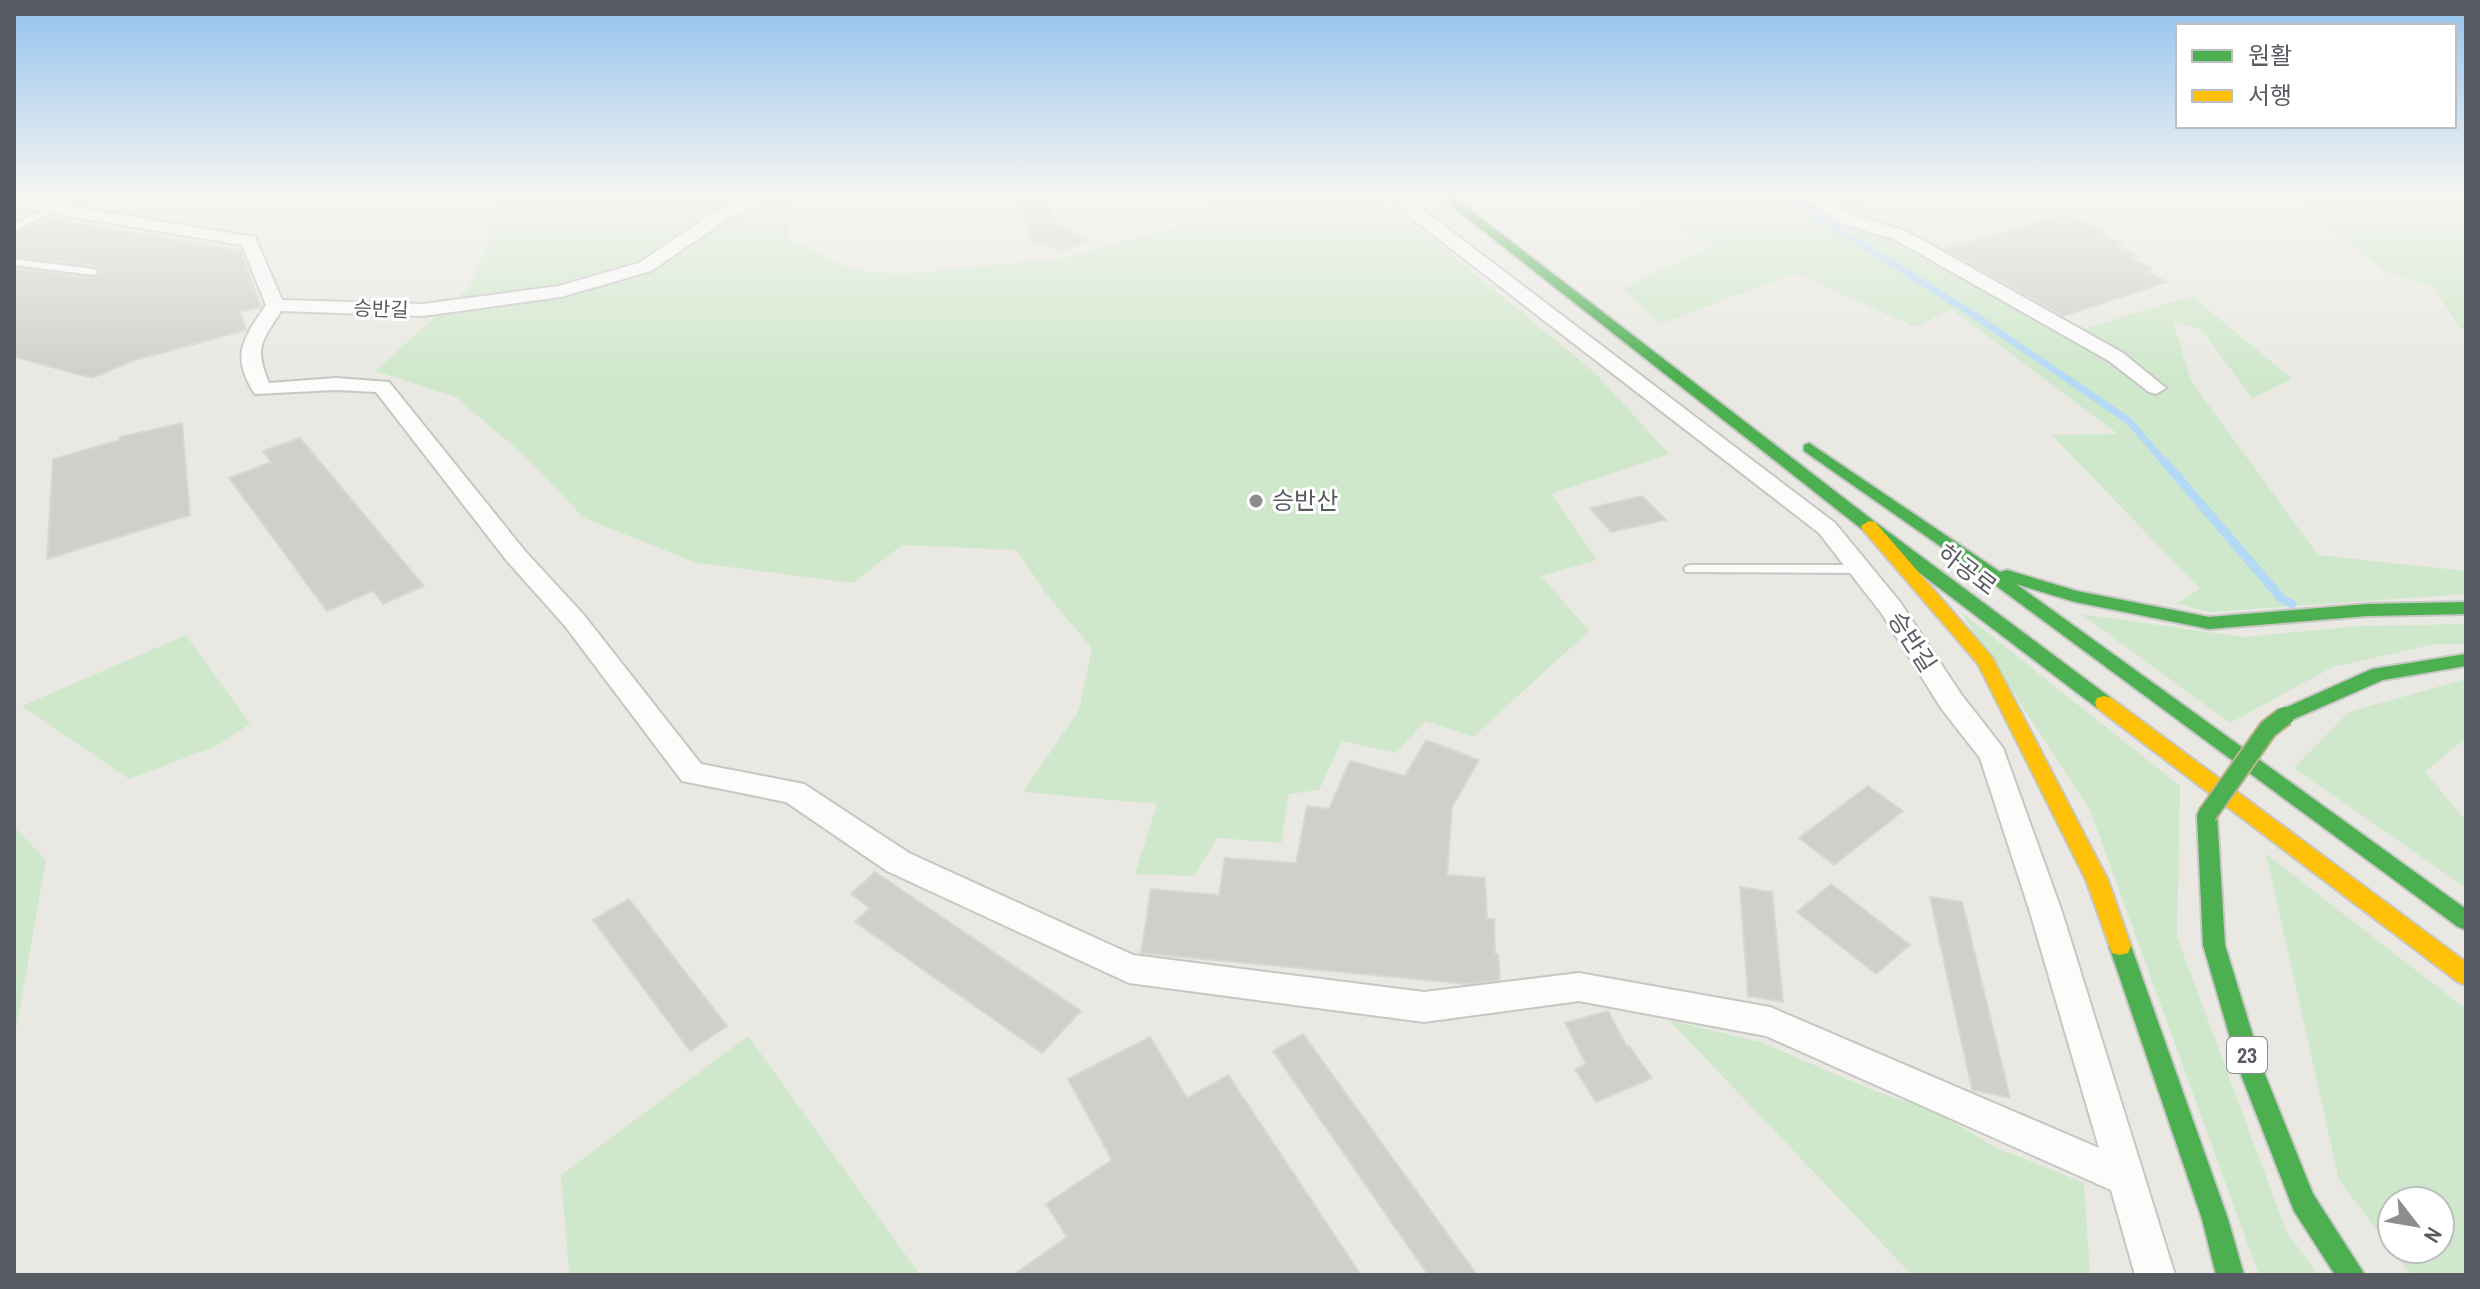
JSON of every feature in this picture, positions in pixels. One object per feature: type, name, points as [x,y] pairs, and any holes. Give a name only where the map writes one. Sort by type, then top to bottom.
[{"type":"main road","name":"하공로","points":[[1522,256],[1869,526],[2466,975]]},
{"type":"main road","points":[[1539,256],[1693,365]]},
{"type":"main road","name":"하공로","points":[[1793,437],[1982,567],[2466,921]]},
{"type":"main road","points":[[1869,526],[1986,661],[2097,880],[2215,1219],[2230,1275]]},
{"type":"main road","points":[[1982,567],[2075,596],[2209,623],[2367,610],[2466,608]]},
{"type":"main road","name":"23","points":[[2351,1275],[2303,1202],[2252,1072],[2214,945],[2207,815],[2268,729],[2285,716],[2379,674],[2466,660]]},
{"type":"street","points":[[255,256],[275,305],[255,336],[249,359],[262,390],[336,384],[382,386],[516,556],[574,620],[692,773],[794,792],[898,862],[1129,969],[1424,1007],[1579,987],[1770,1022],[2126,1178]]},
{"type":"street","name":"승반길","points":[[275,305],[423,310],[561,291],[645,267],[661,256]]},
{"type":"street","name":"승반길","points":[[1471,256],[1827,528],[1891,608],[1951,701],[1993,755],[2046,912],[2155,1275]]},
{"type":"street","points":[[1937,256],[2116,357],[2156,388]]},
{"type":"lane","points":[[14,262],[94,272]]},
{"type":"lane","points":[[1691,569],[1860,569]]},
{"type":"green space","points":[[482,256],[824,256],[852,270],[903,274],[1070,256],[1453,256],[1594,372],[1669,454],[1551,494],[1597,560],[1541,576],[1589,631],[1473,737],[1425,721],[1396,753],[1342,741],[1319,790],[1289,794],[1281,843],[1217,838],[1194,876],[1135,874],[1157,804],[1023,792],[1079,710],[1092,648],[1051,600],[1016,550],[902,545],[853,583],[697,563],[584,518],[527,458],[456,397],[375,371],[470,286]]},
{"type":"green space","points":[[1693,256],[1948,256],[2083,329],[2192,296],[2292,379],[2252,398],[2201,329],[2173,321],[2191,381],[2318,555],[2466,571],[2466,594],[2208,612],[2177,603],[2200,589],[2052,435],[2118,434],[1951,309],[1915,327],[1795,273],[1660,324],[1622,288]]},
{"type":"green space","points":[[2366,256],[2466,256],[2466,331],[2459,327],[2434,287],[2385,271]]},
{"type":"green space","points":[[1960,611],[2180,786],[2177,937],[2287,1233],[2319,1275],[2259,1275],[2090,810]]},
{"type":"green space","points":[[2081,614],[2243,637],[2361,626],[2466,624],[2466,644],[2435,644],[2333,667],[2230,723]]},
{"type":"green space","points":[[186,635],[250,724],[216,746],[129,779],[22,706]]},
{"type":"green space","points":[[2466,679],[2466,738],[2425,772],[2466,821],[2466,888],[2294,768],[2349,712]]},
{"type":"green space","points":[[14,827],[46,860],[14,1041]]},
{"type":"green space","points":[[2266,854],[2466,1009],[2466,1275],[2411,1275],[2403,1265],[2456,1265],[2456,1185],[2376,1185],[2376,1229],[2339,1180]]},
{"type":"green space","points":[[1669,1020],[1763,1043],[1877,1092],[1933,1110],[1995,1147],[2084,1183],[2090,1275],[1912,1275]]},
{"type":"green space","points":[[748,1036],[920,1275],[561,1275],[569,1271],[561,1175]]},
{"type":"building","points":[[15,256],[243,256],[261,307],[240,312],[246,330],[132,361],[92,378],[14,357],[14,268],[94,278],[102,273],[94,266]]},
{"type":"building","points":[[1957,256],[2137,256],[2130,258],[2153,270],[2146,272],[2167,282],[2063,316]]},
{"type":"building","points":[[182,423],[190,515],[47,559],[53,459],[120,440],[120,437]]},
{"type":"building","points":[[300,438],[424,586],[383,604],[373,591],[327,611],[229,478],[271,462],[263,451]]},
{"type":"building","points":[[1642,496],[1666,520],[1611,532],[1590,508]]},
{"type":"building","points":[[1426,740],[1479,760],[1452,807],[1447,875],[1485,878],[1487,919],[1494,919],[1495,954],[1498,954],[1500,980],[1468,984],[1141,953],[1151,889],[1219,895],[1225,858],[1296,863],[1307,806],[1329,809],[1350,761],[1405,776]]},
{"type":"building","points":[[1868,786],[1903,811],[1834,865],[1799,838]]},
{"type":"building","points":[[875,872],[1081,1011],[1042,1053],[855,922],[870,908],[851,894]]},
{"type":"building","points":[[1831,884],[1910,945],[1876,974],[1797,912]]},
{"type":"building","points":[[1740,887],[1772,892],[1783,1002],[1748,996]]},
{"type":"building","points":[[1930,897],[1962,902],[2010,1098],[1972,1090]]},
{"type":"building","points":[[629,899],[727,1026],[690,1051],[593,920]]},
{"type":"building","points":[[1608,1011],[1627,1047],[1652,1078],[1596,1102],[1575,1069],[1586,1064],[1565,1023]]},
{"type":"building","points":[[1303,1034],[1477,1275],[1428,1275],[1273,1051]]},
{"type":"building","points":[[1150,1037],[1187,1098],[1228,1075],[1361,1275],[1013,1275],[1067,1237],[1046,1204],[1112,1160],[1068,1079]]},
{"type":"waterway","points":[[1881,256],[1971,313],[2129,421],[2165,463]]},
{"type":"waterway","points":[[2164,461],[2282,599],[2292,604]]},
{"type":"traffic: fast","points":[[1522,256],[1869,526],[2104,703]]},
{"type":"traffic: fast","points":[[1809,448],[1982,567],[2466,921]]},
{"type":"traffic: fast","points":[[2007,575],[2075,596],[2209,623],[2367,610],[2466,608]]},
{"type":"traffic: fast","points":[[2285,716],[2379,674],[2466,660]]},
{"type":"traffic: fast","points":[[2207,815],[2268,729],[2285,716]]},
{"type":"traffic: fast","points":[[2207,815],[2214,945],[2252,1072],[2303,1202],[2351,1275]]},
{"type":"traffic: fast","points":[[2120,946],[2215,1219],[2230,1275]]},
{"type":"traffic: slow","points":[[1869,526],[1986,661],[2097,880],[2120,946]]},
{"type":"traffic: slow","points":[[2104,703],[2466,975]]},
{"type":"place","name":"승반산","points":[[1256,501]]}]
